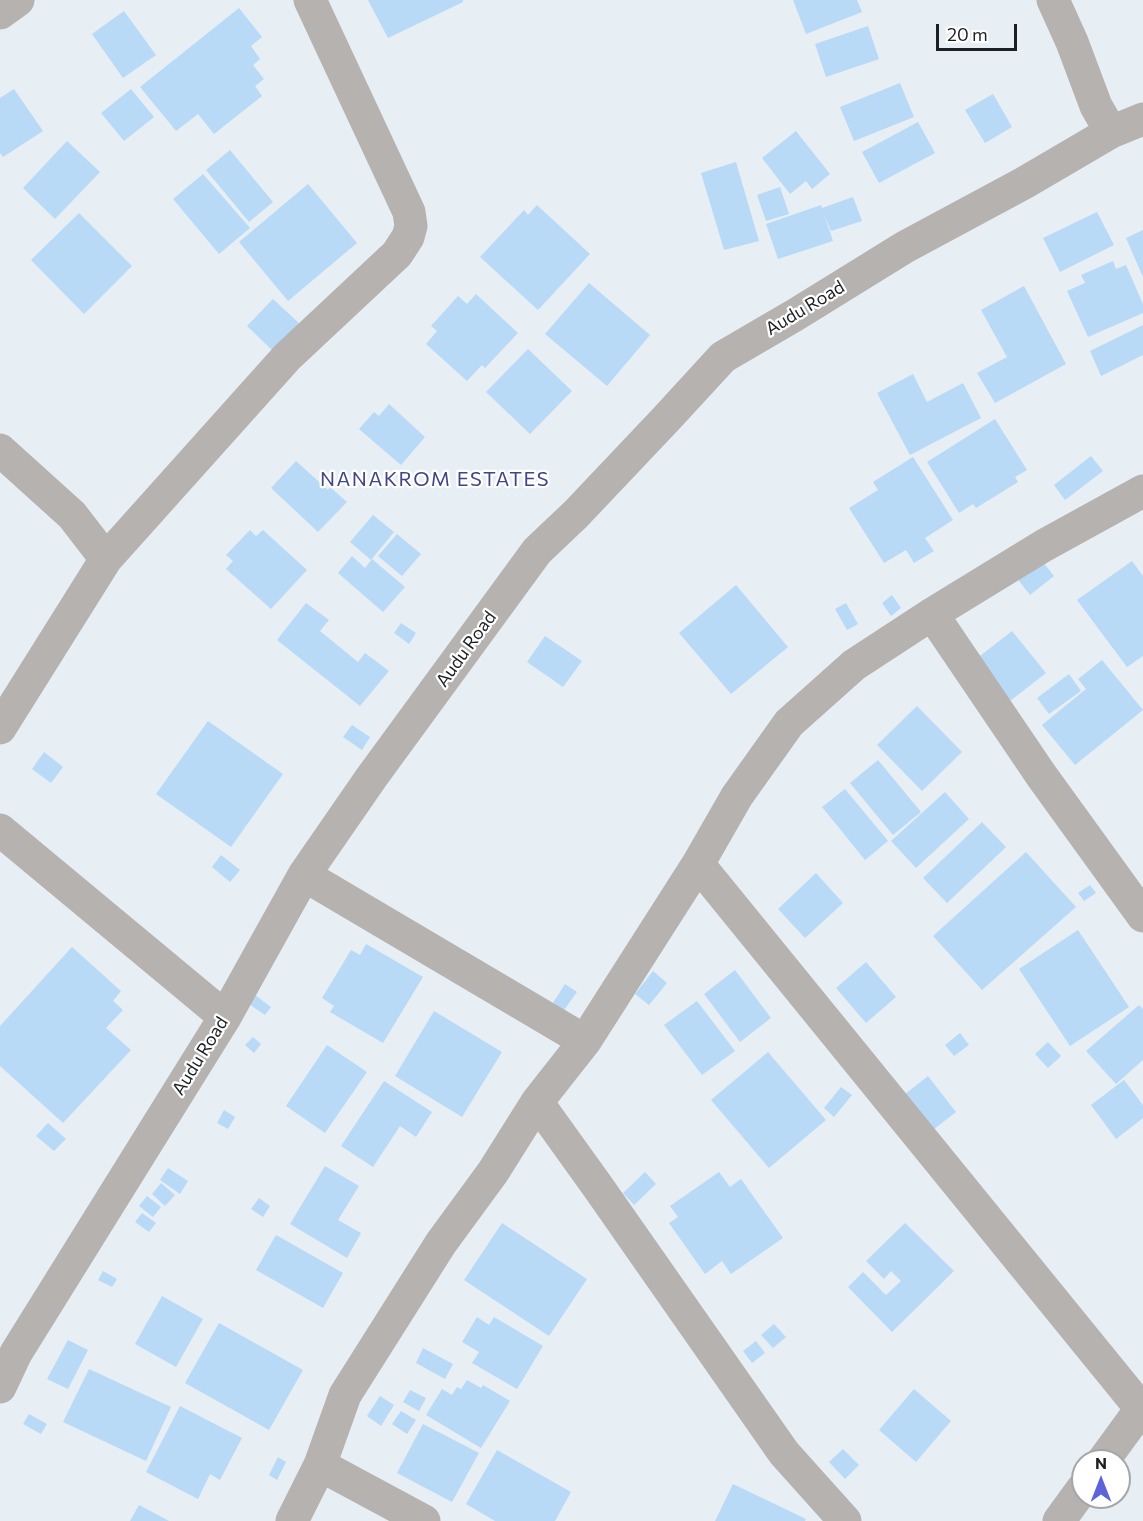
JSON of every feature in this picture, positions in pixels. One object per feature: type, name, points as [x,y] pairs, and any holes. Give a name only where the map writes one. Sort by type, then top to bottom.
[{"type":"street","points":[[0,13],[18,0]]},
{"type":"street","points":[[0,728],[106,559],[287,357],[397,254],[408,237],[411,226],[409,212],[310,0]]},
{"type":"street","points":[[1053,0],[1072,42],[1096,106],[1111,132]]},
{"type":"street","name":"Audu Road","points":[[0,1387],[8,1346],[225,1017],[304,874],[371,778],[537,551],[625,462],[723,357],[905,247],[1024,183],[1111,132],[1143,119]]},
{"type":"street","points":[[0,450],[72,515],[106,559]]},
{"type":"street","points":[[292,1521],[320,1465],[345,1395],[441,1243],[494,1172],[537,1102],[585,1041],[698,864],[737,796],[789,723],[854,665],[1043,546],[1143,491]]},
{"type":"street","points":[[932,614],[1041,775],[1143,915]]},
{"type":"street","points":[[0,830],[225,1017]]},
{"type":"street","points":[[698,864],[1142,1410],[1112,1449]]},
{"type":"street","points":[[304,874],[585,1041]]},
{"type":"street","points":[[537,1102],[784,1453],[845,1521]]},
{"type":"street","points":[[320,1465],[423,1521]]},
{"type":"street","points":[[1059,1521],[1071,1504]]},
{"type":"building","points":[[368,0],[463,0],[463,2],[388,38]]},
{"type":"building","points":[[793,0],[857,0],[862,12],[806,34]]},
{"type":"building","points":[[239,8],[262,37],[251,46],[260,59],[253,65],[264,79],[255,86],[262,96],[214,134],[198,114],[176,131],[140,87]]},
{"type":"building","points":[[124,11],[156,55],[123,78],[92,34]]},
{"type":"building","points":[[868,26],[879,59],[826,77],[815,44]]},
{"type":"building","points":[[900,83],[914,117],[854,141],[840,107]]},
{"type":"building","points":[[14,89],[43,131],[3,157],[0,153],[0,98]]},
{"type":"building","points":[[131,89],[154,117],[124,141],[101,113]]},
{"type":"building","points":[[993,94],[1012,127],[985,143],[965,110]]},
{"type":"building","points":[[918,122],[935,153],[879,183],[862,152]]},
{"type":"building","points":[[796,131],[830,174],[812,189],[806,181],[790,194],[762,158]]},
{"type":"building","points":[[67,141],[100,172],[55,219],[23,188]]},
{"type":"building","points":[[230,150],[273,202],[249,222],[206,170]]},
{"type":"building","points":[[736,162],[759,241],[724,250],[701,173]]},
{"type":"building","points":[[203,174],[250,228],[219,254],[173,199]]},
{"type":"building","points":[[308,184],[357,243],[288,301],[239,242]]},
{"type":"building","points":[[780,187],[789,214],[766,221],[757,195]]},
{"type":"building","points":[[853,197],[862,221],[831,231],[824,214],[833,241],[778,259],[766,224],[821,205],[822,208]]},
{"type":"building","points":[[537,205],[590,254],[538,310],[480,257],[524,210],[528,215]]},
{"type":"building","points":[[1097,212],[1114,245],[1060,272],[1043,238]]},
{"type":"building","points":[[79,213],[132,266],[84,314],[31,260]]},
{"type":"building","points":[[1143,230],[1143,277],[1126,238]]},
{"type":"building","points":[[1113,261],[1116,269],[1126,265],[1143,304],[1143,313],[1088,337],[1067,291],[1085,283],[1081,275]]},
{"type":"building","points":[[589,283],[650,335],[607,386],[545,334]]},
{"type":"building","points":[[1024,286],[1066,364],[995,403],[977,373],[1007,357],[981,310]]},
{"type":"building","points":[[476,294],[518,333],[485,368],[482,365],[467,381],[426,344],[437,331],[431,326],[458,296],[467,304]]},
{"type":"building","points":[[273,299],[300,324],[274,352],[247,326]]},
{"type":"building","points":[[1143,325],[1143,355],[1101,376],[1090,351]]},
{"type":"building","points":[[528,349],[572,391],[530,434],[486,392]]},
{"type":"building","points":[[913,374],[927,402],[963,383],[981,418],[910,455],[877,393]]},
{"type":"building","points":[[389,404],[425,437],[401,465],[359,429],[374,412],[379,416]]},
{"type":"building","points":[[995,419],[1027,470],[1015,477],[1018,482],[976,508],[973,504],[959,513],[927,462]]},
{"type":"building","points":[[1091,456],[1103,471],[1065,500],[1054,485]]},
{"type":"building","points":[[913,457],[953,520],[925,538],[934,551],[914,563],[906,550],[884,563],[849,508],[878,490],[873,482]]},
{"type":"building","points":[[296,461],[328,490],[330,487],[347,502],[318,532],[271,488]]},
{"type":"building","points":[[373,515],[394,532],[371,560],[350,542]]},
{"type":"building","points":[[250,530],[256,536],[263,530],[307,570],[271,609],[226,569],[233,561],[226,555]]},
{"type":"building","points":[[397,534],[421,554],[402,576],[378,556]]},
{"type":"building","points":[[352,556],[365,568],[372,559],[405,587],[383,612],[338,573]]},
{"type":"building","points":[[1039,557],[1054,576],[1030,595],[1016,577]]},
{"type":"building","points":[[1132,561],[1143,576],[1143,656],[1127,667],[1077,600]]},
{"type":"building","points":[[736,585],[788,647],[731,694],[679,633]]},
{"type":"building","points":[[892,595],[901,608],[891,616],[882,603]]},
{"type":"building","points":[[306,603],[329,620],[320,631],[358,662],[365,653],[389,671],[360,706],[277,640]]},
{"type":"building","points":[[846,603],[858,624],[847,630],[835,609]]},
{"type":"building","points":[[401,623],[416,633],[409,644],[394,633]]},
{"type":"building","points":[[1012,631],[1046,673],[1010,701],[976,659]]},
{"type":"building","points":[[545,636],[582,661],[563,687],[527,662]]},
{"type":"building","points":[[1102,660],[1143,710],[1075,765],[1042,725],[1086,689],[1078,679]]},
{"type":"building","points":[[1069,674],[1081,691],[1049,714],[1037,698]]},
{"type":"building","points":[[917,706],[962,752],[922,791],[877,745]]},
{"type":"building","points":[[208,721],[283,774],[231,847],[156,794]]},
{"type":"building","points":[[352,725],[370,737],[362,750],[343,737]]},
{"type":"building","points":[[44,752],[63,767],[51,783],[32,769]]},
{"type":"building","points":[[878,760],[921,812],[893,835],[850,783]]},
{"type":"building","points":[[845,789],[888,841],[865,860],[822,807]]},
{"type":"building","points":[[945,792],[969,819],[916,868],[891,841]]},
{"type":"building","points":[[982,822],[1006,847],[947,903],[923,878]]},
{"type":"building","points":[[1026,852],[1076,907],[982,990],[933,936]]},
{"type":"building","points":[[221,855],[240,870],[230,882],[212,867]]},
{"type":"building","points":[[816,873],[843,903],[805,938],[778,909]]},
{"type":"building","points":[[1090,885],[1096,893],[1084,901],[1078,893]]},
{"type":"building","points":[[1078,930],[1129,1007],[1070,1046],[1019,969]]},
{"type":"building","points":[[366,944],[423,977],[383,1043],[330,1012],[334,1006],[322,998],[351,950],[360,955]]},
{"type":"building","points":[[72,947],[121,991],[113,1001],[123,1010],[106,1028],[131,1050],[63,1123],[0,1066],[0,1026]]},
{"type":"building","points":[[866,962],[896,997],[866,1023],[836,988]]},
{"type":"building","points":[[735,970],[771,1018],[740,1042],[704,994]]},
{"type":"building","points":[[653,971],[667,983],[649,1005],[635,994]]},
{"type":"building","points":[[565,984],[577,992],[564,1010],[553,1003]]},
{"type":"building","points":[[255,995],[271,1007],[265,1015],[249,1004]]},
{"type":"building","points":[[697,1001],[735,1051],[702,1075],[664,1025]]},
{"type":"building","points":[[1139,1005],[1143,1009],[1143,1060],[1116,1084],[1086,1051]]},
{"type":"building","points":[[434,1011],[502,1052],[462,1117],[395,1076]]},
{"type":"building","points":[[960,1033],[969,1045],[954,1056],[945,1045]]},
{"type":"building","points":[[253,1037],[261,1044],[254,1053],[245,1045]]},
{"type":"building","points":[[1048,1042],[1061,1056],[1048,1068],[1035,1054]]},
{"type":"building","points":[[327,1045],[367,1072],[325,1133],[286,1106]]},
{"type":"building","points":[[768,1052],[826,1120],[769,1168],[711,1100]]},
{"type":"building","points":[[928,1076],[956,1112],[933,1130],[905,1094]]},
{"type":"building","points":[[1124,1080],[1143,1105],[1143,1118],[1116,1139],[1091,1105]]},
{"type":"building","points":[[384,1081],[432,1112],[416,1137],[400,1126],[373,1167],[341,1146]]},
{"type":"building","points":[[841,1087],[852,1095],[834,1117],[824,1108]]},
{"type":"building","points":[[224,1110],[235,1117],[228,1129],[217,1123]]},
{"type":"building","points":[[48,1123],[66,1139],[54,1151],[36,1136]]},
{"type":"building","points":[[325,1166],[359,1186],[338,1220],[361,1233],[347,1258],[290,1224]]},
{"type":"building","points":[[168,1168],[188,1181],[180,1194],[160,1180]]},
{"type":"building","points":[[645,1172],[656,1184],[634,1205],[623,1193]]},
{"type":"building","points":[[719,1172],[730,1187],[741,1179],[783,1238],[731,1274],[722,1261],[705,1274],[669,1223],[678,1217],[670,1206]]},
{"type":"building","points":[[161,1183],[175,1195],[165,1206],[152,1194]]},
{"type":"building","points":[[147,1196],[161,1207],[153,1217],[139,1206]]},
{"type":"building","points":[[259,1198],[270,1206],[263,1217],[251,1209]]},
{"type":"building","points":[[142,1213],[156,1223],[149,1232],[135,1222]]},
{"type":"building","points":[[502,1223],[587,1279],[549,1336],[464,1280]]},
{"type":"building","points":[[905,1223],[954,1271],[892,1332],[848,1287],[863,1272],[886,1295],[901,1281],[891,1271],[884,1279],[866,1261]]},
{"type":"building","points":[[276,1235],[343,1273],[323,1308],[256,1270]]},
{"type":"building","points":[[103,1271],[117,1279],[112,1287],[98,1280]]},
{"type":"building","points":[[162,1296],[203,1319],[176,1367],[135,1344]]},
{"type":"building","points":[[477,1317],[489,1325],[494,1317],[543,1346],[517,1389],[472,1363],[479,1352],[462,1342]]},
{"type":"building","points":[[219,1323],[303,1370],[269,1430],[185,1383]]},
{"type":"building","points":[[774,1324],[786,1337],[773,1348],[761,1335]]},
{"type":"building","points":[[68,1340],[88,1350],[68,1389],[47,1379]]},
{"type":"building","points":[[756,1341],[765,1353],[752,1363],[743,1351]]},
{"type":"building","points":[[423,1348],[453,1364],[445,1379],[416,1363]]},
{"type":"building","points":[[89,1369],[171,1407],[146,1461],[63,1422]]},
{"type":"building","points":[[467,1380],[481,1388],[483,1385],[510,1401],[481,1448],[426,1415],[442,1389],[452,1395],[457,1387],[461,1389]]},
{"type":"building","points":[[914,1389],[951,1421],[916,1462],[879,1430]]},
{"type":"building","points":[[410,1390],[426,1398],[419,1411],[403,1402]]},
{"type":"building","points":[[380,1396],[394,1405],[381,1426],[367,1416]]},
{"type":"building","points":[[180,1406],[242,1438],[220,1480],[210,1474],[198,1499],[146,1472]]},
{"type":"building","points":[[401,1411],[416,1420],[407,1434],[392,1424]]},
{"type":"building","points":[[29,1414],[47,1424],[41,1434],[23,1424]]},
{"type":"building","points":[[423,1424],[479,1453],[452,1502],[397,1473]]},
{"type":"building","points":[[843,1449],[859,1465],[845,1479],[829,1462]]},
{"type":"building","points":[[497,1450],[571,1492],[555,1521],[495,1521],[466,1504]]},
{"type":"building","points":[[278,1457],[286,1462],[277,1480],[269,1475]]},
{"type":"building","points":[[733,1484],[806,1519],[805,1521],[715,1521]]},
{"type":"building","points":[[139,1505],[169,1521],[130,1521]]},
{"type":"district","name":"NANAKROM ESTATES","points":[[435,479]]}]
